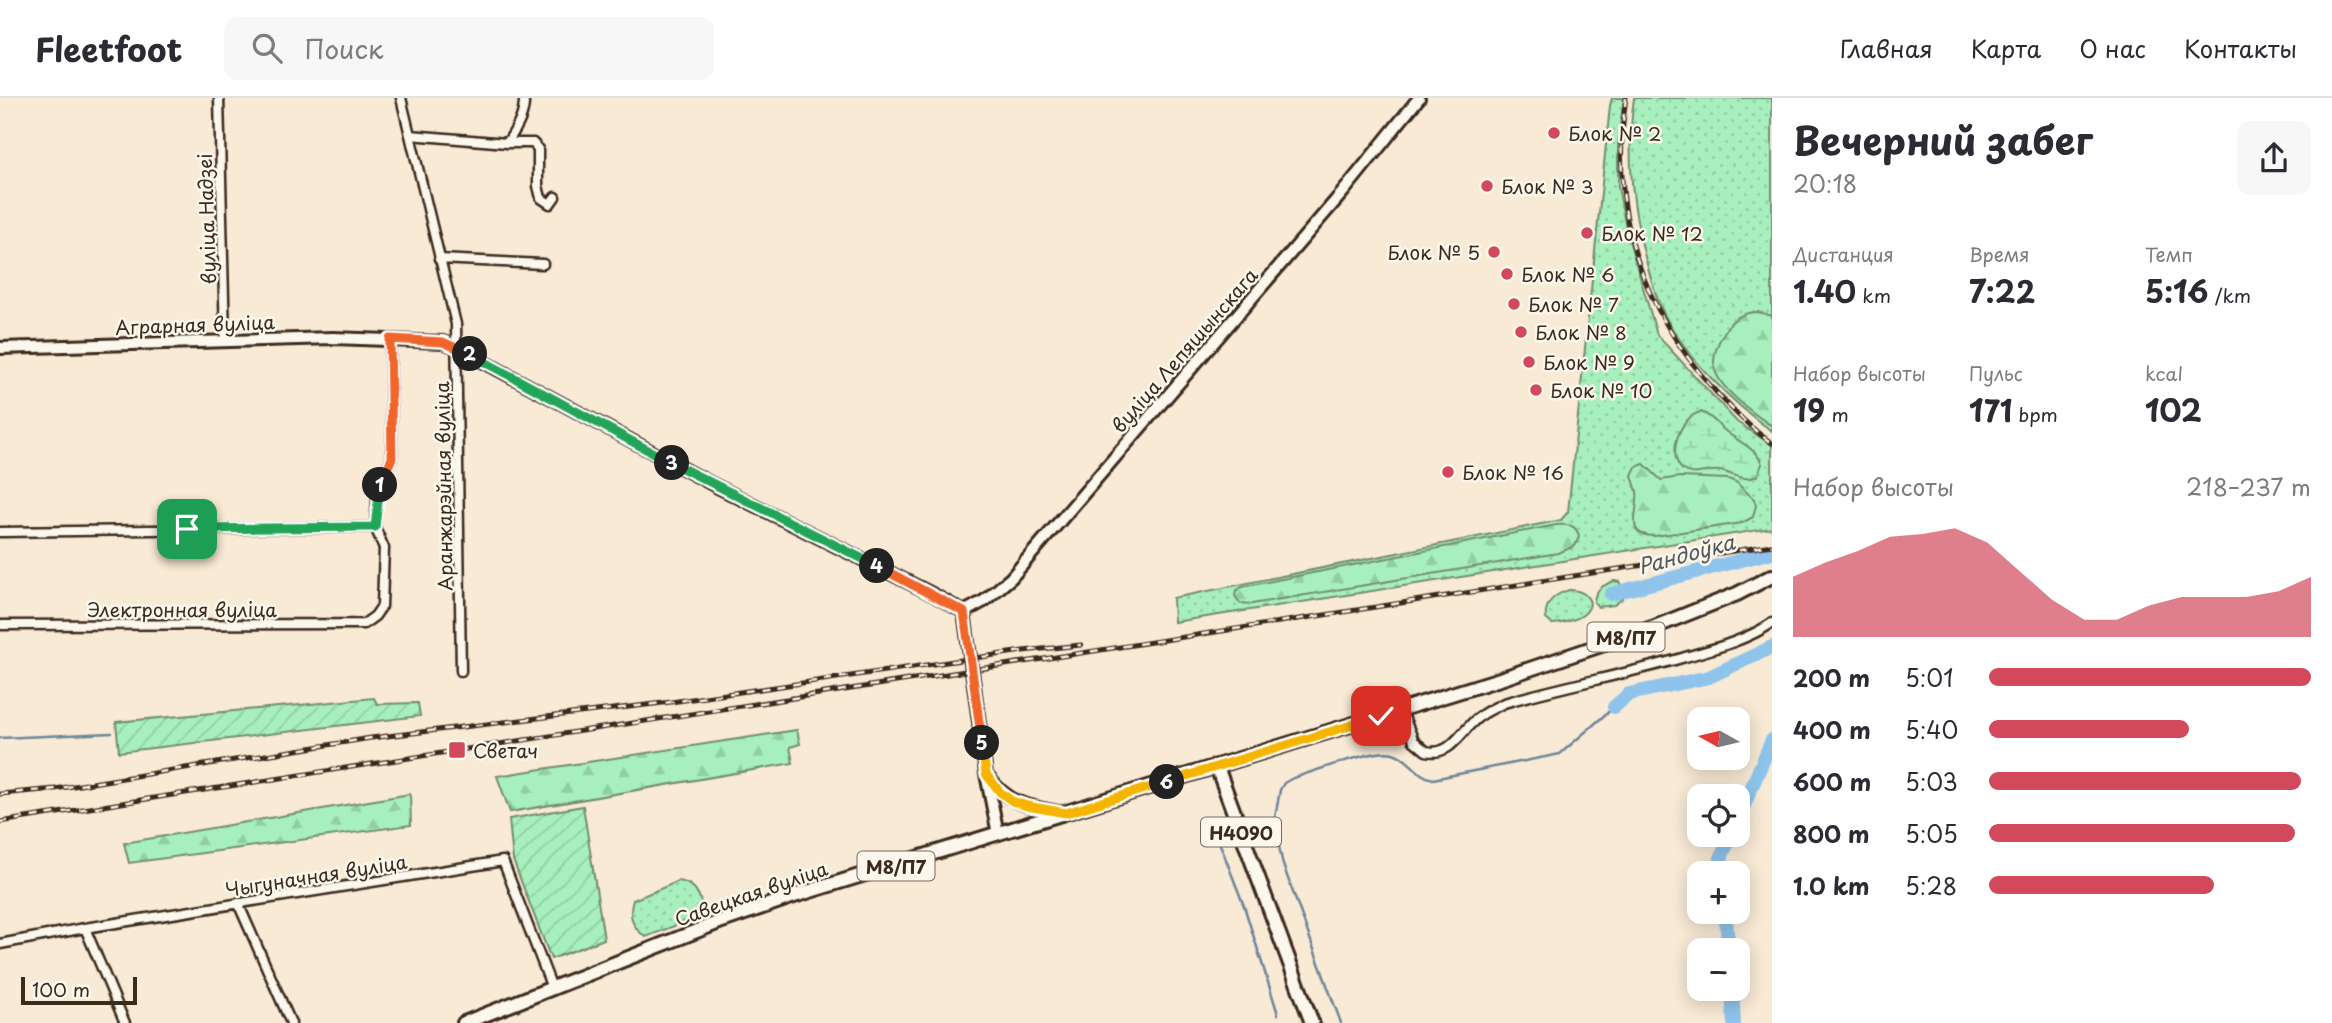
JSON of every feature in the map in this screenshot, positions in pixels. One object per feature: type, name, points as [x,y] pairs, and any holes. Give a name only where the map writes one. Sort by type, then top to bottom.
[{"type":"main road","name":"Савецкая вуліца","points":[[464,1023],[734,917],[1401,710],[1623,638],[1737,594],[1772,576]]},
{"type":"main road","name":"Н4090","points":[[1217,767],[1311,1023]]},
{"type":"street","name":"вуліца Надзеі","points":[[219,98],[225,339]]},
{"type":"street","name":"Аранжарэйная вуліца","points":[[401,98],[456,324],[461,671]]},
{"type":"street","points":[[507,143],[518,127],[524,110],[524,98]]},
{"type":"street","name":"вуліца Лепяшынскага","points":[[964,612],[984,601],[1010,578],[1343,192],[1419,98]]},
{"type":"street","points":[[410,135],[533,143],[538,149],[538,186],[541,198],[550,204],[555,197]]},
{"type":"street","points":[[439,260],[543,264]]},
{"type":"street","name":"Аграрная вуліца","points":[[0,348],[225,339],[333,338],[426,340],[456,347],[590,420],[964,612]]},
{"type":"street","points":[[0,532],[375,527],[379,488],[392,458],[390,339]]},
{"type":"street","name":"Электронная вуліца","points":[[0,625],[364,624],[375,616],[382,606],[384,548],[375,527]]},
{"type":"street","points":[[964,612],[986,774],[998,834]]},
{"type":"street","points":[[1401,710],[1414,741],[1426,751],[1440,752],[1456,742],[1471,723],[1486,711],[1504,703],[1696,654],[1748,636],[1772,623]]},
{"type":"street","points":[[986,774],[1000,792],[1012,801],[1066,813]]},
{"type":"street","name":"Чыгуначная вуліца","points":[[0,944],[503,861],[552,988]]},
{"type":"street","points":[[238,903],[291,1023]]},
{"type":"street","points":[[85,928],[125,1023]]},
{"type":"green space","points":[[1612,98],[1624,98],[1618,145],[1618,187],[1627,233],[1657,335],[1737,422],[1772,445],[1772,528],[1174,622],[1173,598],[1561,520],[1568,512]]},
{"type":"green space","points":[[1634,98],[1772,98],[1772,431],[1726,393],[1698,363],[1673,330],[1659,303],[1642,247],[1634,205],[1631,141]]},
{"type":"green space","points":[[1758,312],[1772,316],[1772,426],[1731,393],[1718,377],[1714,365],[1716,348],[1732,321],[1748,313]]},
{"type":"green space","points":[[1701,412],[1756,454],[1762,464],[1757,476],[1743,478],[1720,471],[1692,473],[1683,470],[1675,455],[1678,436],[1687,420]]},
{"type":"green space","points":[[1644,464],[1661,480],[1680,477],[1728,479],[1736,482],[1754,499],[1756,505],[1753,517],[1742,523],[1655,536],[1645,535],[1636,527],[1637,492],[1632,475],[1636,467]]},
{"type":"green space","points":[[1556,525],[1574,527],[1579,537],[1575,546],[1558,553],[1252,604],[1240,603],[1235,596],[1236,591],[1242,587]]},
{"type":"green space","points":[[1614,581],[1619,582],[1624,589],[1622,599],[1614,605],[1598,607],[1594,602],[1598,591]]},
{"type":"green space","points":[[1569,590],[1579,591],[1587,597],[1590,605],[1588,609],[1573,620],[1552,624],[1546,619],[1549,604],[1559,594]]},
{"type":"green space","points":[[374,698],[377,704],[418,703],[420,716],[119,752],[116,722]]},
{"type":"green space","points":[[797,730],[800,744],[790,747],[793,763],[510,812],[497,776]]},
{"type":"green space","points":[[410,794],[411,825],[129,863],[124,843]]},
{"type":"green space","points":[[583,806],[604,939],[551,959],[513,860],[509,819]]},
{"type":"green space","points":[[679,881],[690,885],[697,892],[702,913],[646,937],[637,930],[632,921],[633,900]]},
{"type":"waterway","name":"Рандоўка","points":[[1611,594],[1772,552]]},
{"type":"waterway","name":"Рандоўка","points":[[1614,707],[1629,694],[1709,677],[1772,647]]},
{"type":"waterway","points":[[1341,1023],[1283,865],[1274,823],[1280,790],[1284,783],[1344,761],[1384,752],[1399,755],[1422,774],[1433,779],[1560,754],[1614,707]]},
{"type":"waterway","points":[[0,738],[112,733]]},
{"type":"waterway","name":"Рандоўка","points":[[1750,791],[1772,740]]},
{"type":"waterway","points":[[1218,839],[1244,906],[1278,1014]]},
{"type":"waterway","name":"Рандоўка","points":[[1721,861],[1726,847]]},
{"type":"waterway","name":"Рандоўка","points":[[1726,924],[1728,938]]},
{"type":"waterway","name":"Рандоўка","points":[[1733,1001],[1734,1023]]},
{"type":"railway","points":[[1626,98],[1622,180],[1627,219],[1636,256],[1650,292],[1690,361],[1736,413],[1772,443]]},
{"type":"railway","points":[[0,822],[1772,545]]},
{"type":"railway","points":[[0,794],[55,789],[371,738],[671,702],[1081,645]]},
{"type":"place","name":"Блок № 2","points":[[1554,133]]},
{"type":"place","name":"Блок № 3","points":[[1487,186]]},
{"type":"place","name":"Блок № 12","points":[[1587,233]]},
{"type":"place","name":"Блок № 5","points":[[1494,252]]},
{"type":"place","name":"Блок № 6","points":[[1507,274]]},
{"type":"place","name":"Блок № 7","points":[[1514,304]]},
{"type":"place","name":"Блок № 8","points":[[1521,332]]},
{"type":"place","name":"Блок № 9","points":[[1529,362]]},
{"type":"place","name":"Блок № 10","points":[[1536,390]]},
{"type":"place","name":"Блок № 16","points":[[1448,472]]},
{"type":"place","name":"Светач","points":[[457,750]]},
{"type":"route","points":[[187,529],[375,527],[379,488],[392,458],[390,339],[443,342],[714,485],[964,612],[986,774],[1000,792],[1012,801],[1066,813],[1381,716]]}]
